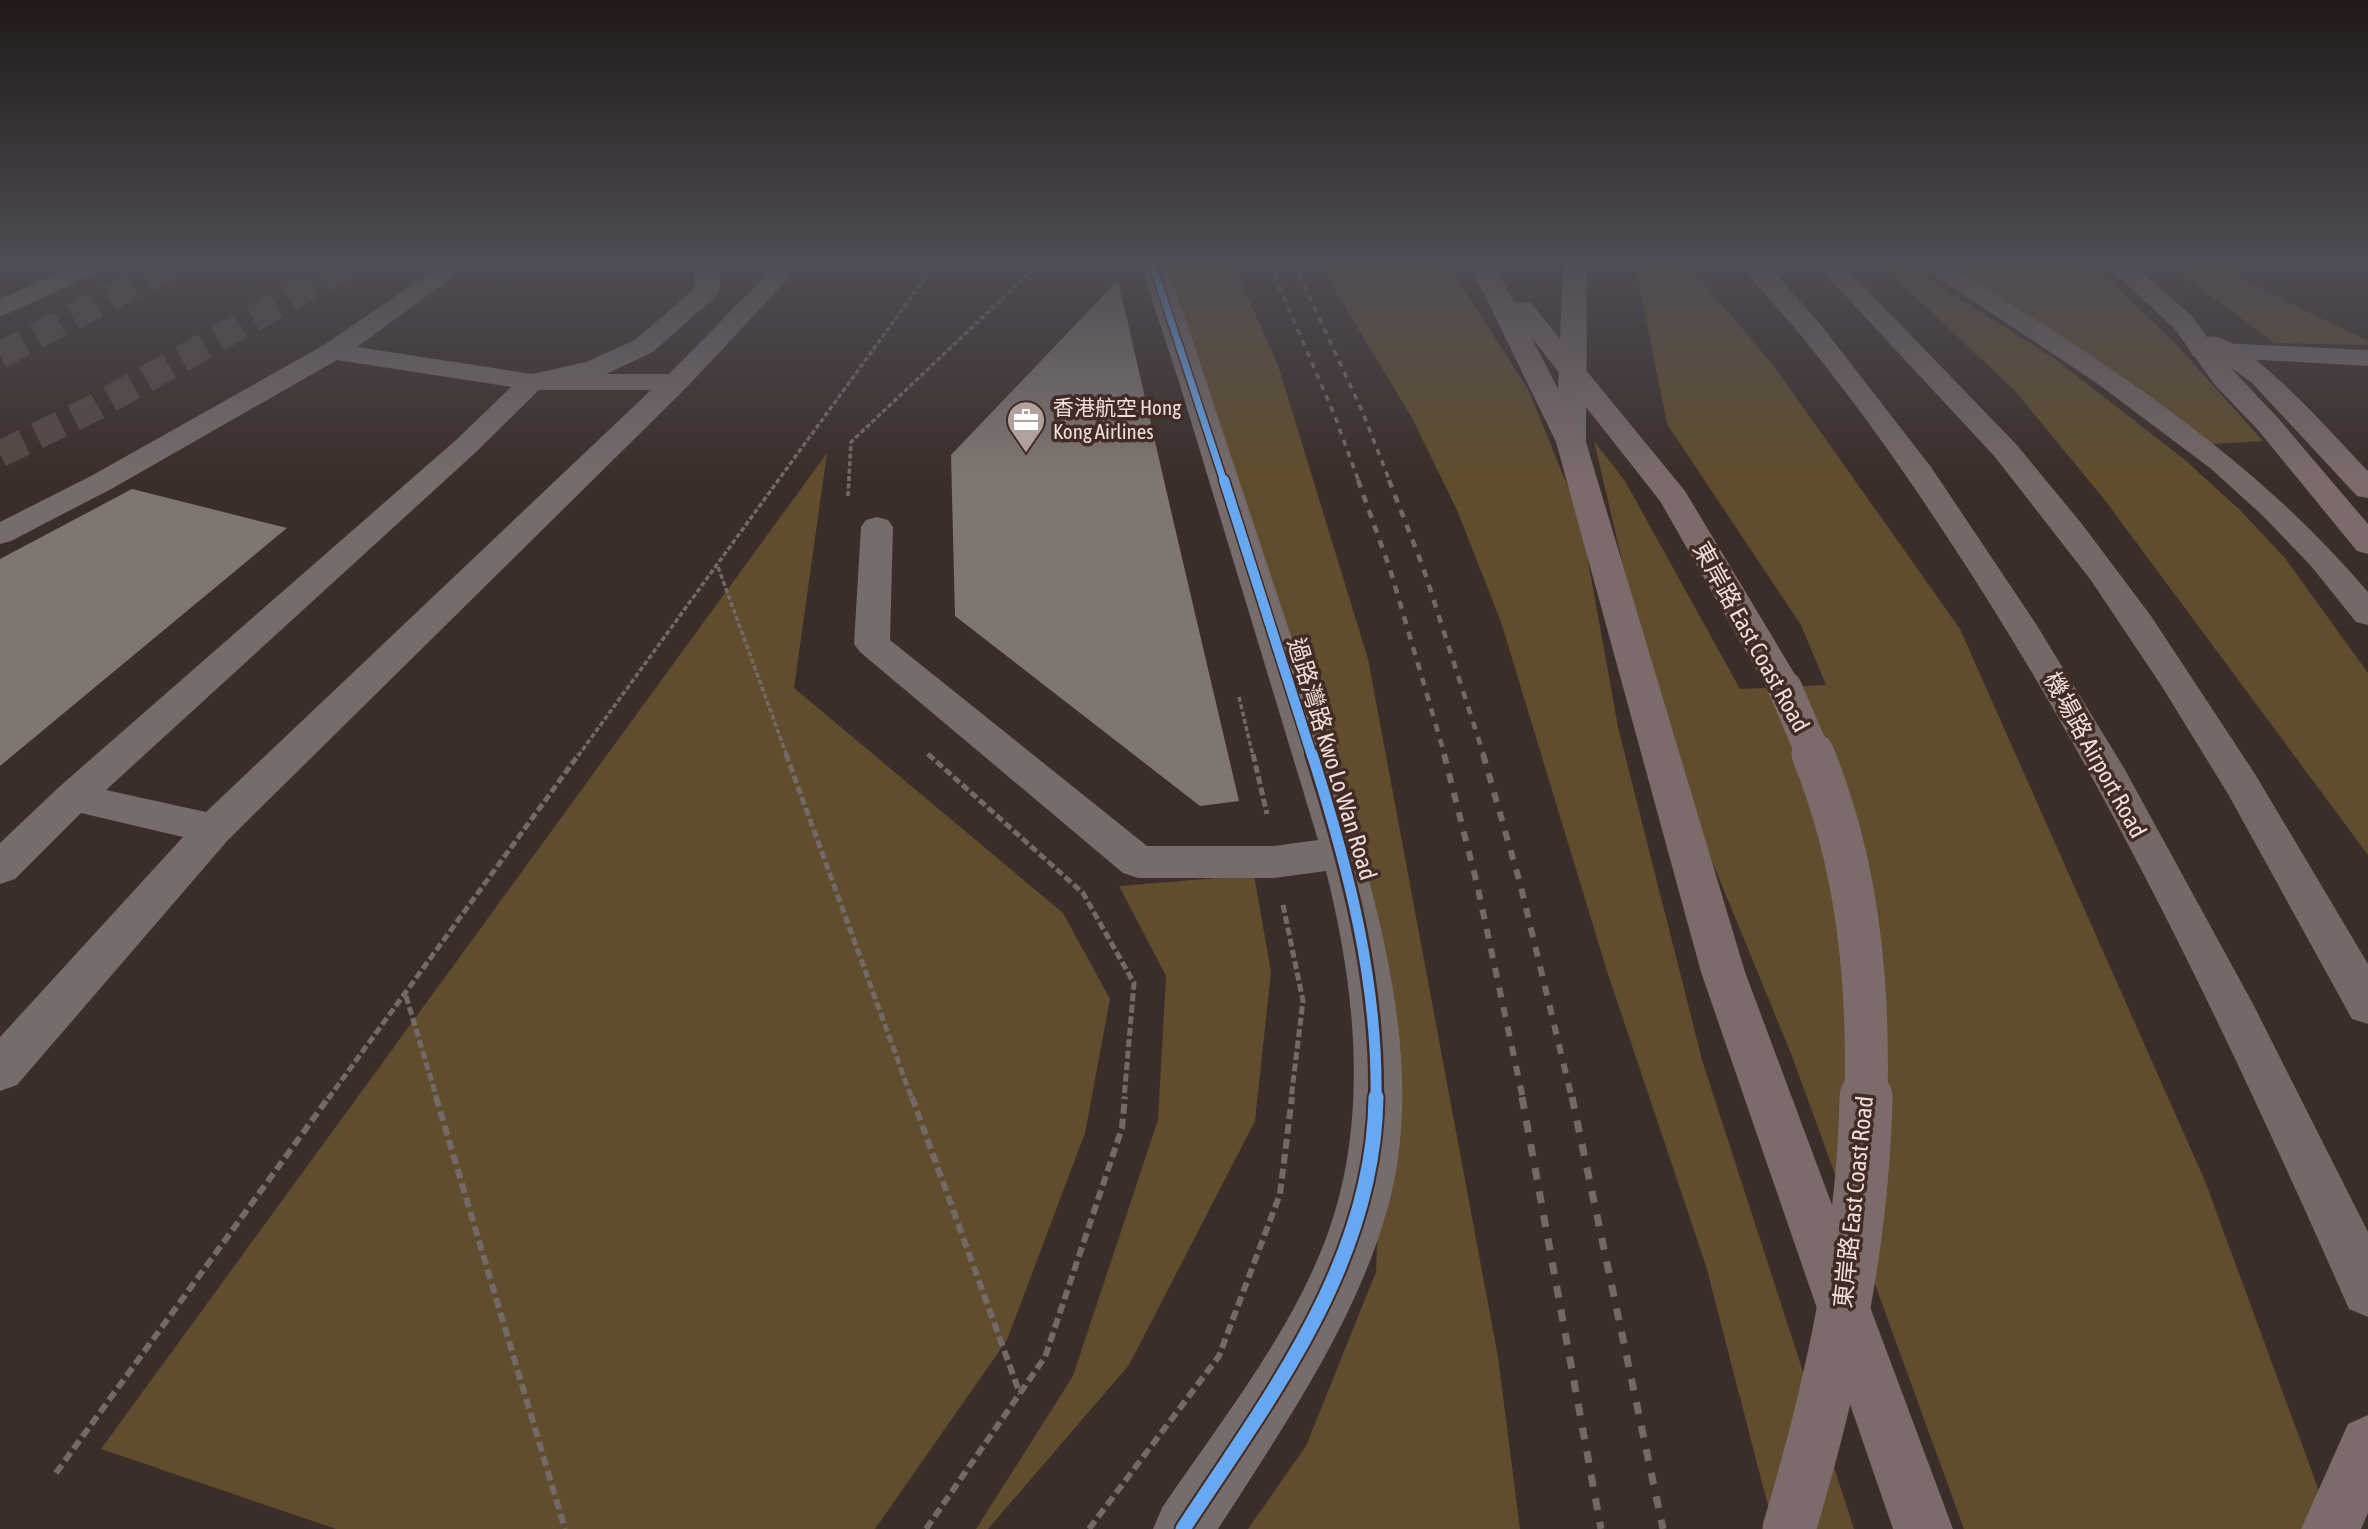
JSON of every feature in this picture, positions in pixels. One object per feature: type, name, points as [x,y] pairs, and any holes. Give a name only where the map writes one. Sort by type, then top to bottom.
[{"type":"highway","name":"機場路 Airport Road","points":[[1815,334],[1896,439],[1961,532],[2098,755],[2288,1114],[2368,1290]]},
{"type":"highway","points":[[1898,334],[2032,482],[2102,571],[2208,732],[2368,1005]]},
{"type":"highway","points":[[2041,334],[2090,365],[2220,461],[2296,528],[2332,567],[2368,614]]},
{"type":"main road","points":[[1518,334],[1572,442],[1723,972],[1923,1529]]},
{"type":"main road","name":"東岸路 East Coast Road","points":[[1543,334],[1674,498],[1784,688],[1815,757],[1836,815],[1852,880],[1862,938],[1867,1075],[1851,1269],[1829,1385],[1788,1529]]},
{"type":"main road","points":[[2197,334],[2214,350],[2368,544]]},
{"type":"main road","points":[[2214,350],[2262,377],[2368,489]]},
{"type":"main road","points":[[2331,1529],[2368,1444]]},
{"type":"street","points":[[0,534],[102,482],[333,351],[357,334]]},
{"type":"street","points":[[0,868],[73,797],[466,446],[532,382],[594,369],[644,346],[657,334]]},
{"type":"street","points":[[0,1070],[214,829],[722,334]]},
{"type":"street","name":"過路灣路 Kwo Lo Wan Road","points":[[1175,334],[1341,853],[1367,959],[1376,1014],[1378,1079],[1375,1139],[1363,1206],[1340,1264],[1303,1342],[1183,1529]]},
{"type":"street","points":[[1572,442],[1575,334]]},
{"type":"street","points":[[2214,350],[2368,358]]},
{"type":"street","points":[[333,351],[532,382],[676,382]]},
{"type":"street","points":[[862,518],[872,644],[1138,862],[1274,862],[1341,853]]},
{"type":"street","points":[[73,797],[214,829]]},
{"type":"path","points":[[56,1473],[884,334]]},
{"type":"path","points":[[862,518],[851,442],[964,334]]},
{"type":"path","points":[[717,566],[1020,1395]]},
{"type":"path","points":[[919,746],[1083,893],[1134,983],[1122,1128],[1045,1357],[926,1529]]},
{"type":"path","points":[[406,995],[565,1529]]},
{"type":"shaded area","points":[[1188,334],[1264,334],[1278,365],[1368,659],[1498,1357],[1520,1529],[1248,1529],[1306,1446],[1376,1272],[1387,997],[1303,700]]},
{"type":"shaded area","points":[[1362,334],[1493,334],[1528,389],[1580,516],[1618,727],[1702,1060],[1854,1529],[1774,1529],[1706,1266],[1606,968],[1501,622],[1457,510],[1412,418]]},
{"type":"shaded area","points":[[1649,334],[1747,334],[1774,366],[1960,629],[2205,1181],[2333,1529],[1964,1529],[1792,1056],[1666,749],[1594,441],[1625,481],[1740,689],[1826,685],[1801,625],[1667,424]]},
{"type":"shaded area","points":[[1955,334],[2016,334],[2054,358],[2185,460],[2240,510],[2285,558],[2368,673],[2368,855],[2104,499],[2016,392]]},
{"type":"shaded area","points":[[2053,334],[2166,334],[2263,441],[2211,444]]},
{"type":"shaded area","points":[[2262,334],[2354,334],[2368,341],[2368,345],[2274,343]]},
{"type":"shaded area","points":[[827,453],[794,688],[1063,913],[1110,999],[1085,1133],[1007,1340],[875,1529],[336,1529],[101,1449]]},
{"type":"shaded area","points":[[1254,875],[1271,972],[1255,1121],[1129,1365],[988,1529],[976,1529],[1073,1376],[1158,1120],[1166,976],[1119,886]]},
{"type":"building","points":[[1066,334],[1130,334],[1239,801],[1200,806],[955,616],[951,455]]},
{"type":"building","points":[[132,489],[287,528],[0,766],[0,559]]},
{"type":"tunnel","points":[[0,355],[40,334]]},
{"type":"tunnel","points":[[0,454],[96,407],[225,334]]},
{"type":"railway","points":[[1300,334],[1334,414],[1359,482]]},
{"type":"railway","points":[[1327,334],[1363,413],[1390,482]]},
{"type":"railway","points":[[1358,480],[1390,569],[1445,756]]},
{"type":"railway","points":[[1389,480],[1423,567],[1484,756]]},
{"type":"railway","points":[[1444,754],[1477,884],[1523,1099]]},
{"type":"railway","points":[[1483,754],[1520,883],[1572,1099]]},
{"type":"railway","points":[[1522,1097],[1601,1529]]},
{"type":"railway","points":[[1572,1097],[1663,1529]]},
{"type":"cycle path","points":[[1177,334],[1331,816],[1352,894],[1368,972],[1377,1050],[1376,1128],[1363,1204],[1349,1246],[1310,1330],[1260,1413],[1183,1529]]},
{"type":"place","name":"香港航空 Hong Kong Airlines","points":[[1026,454]]}]
